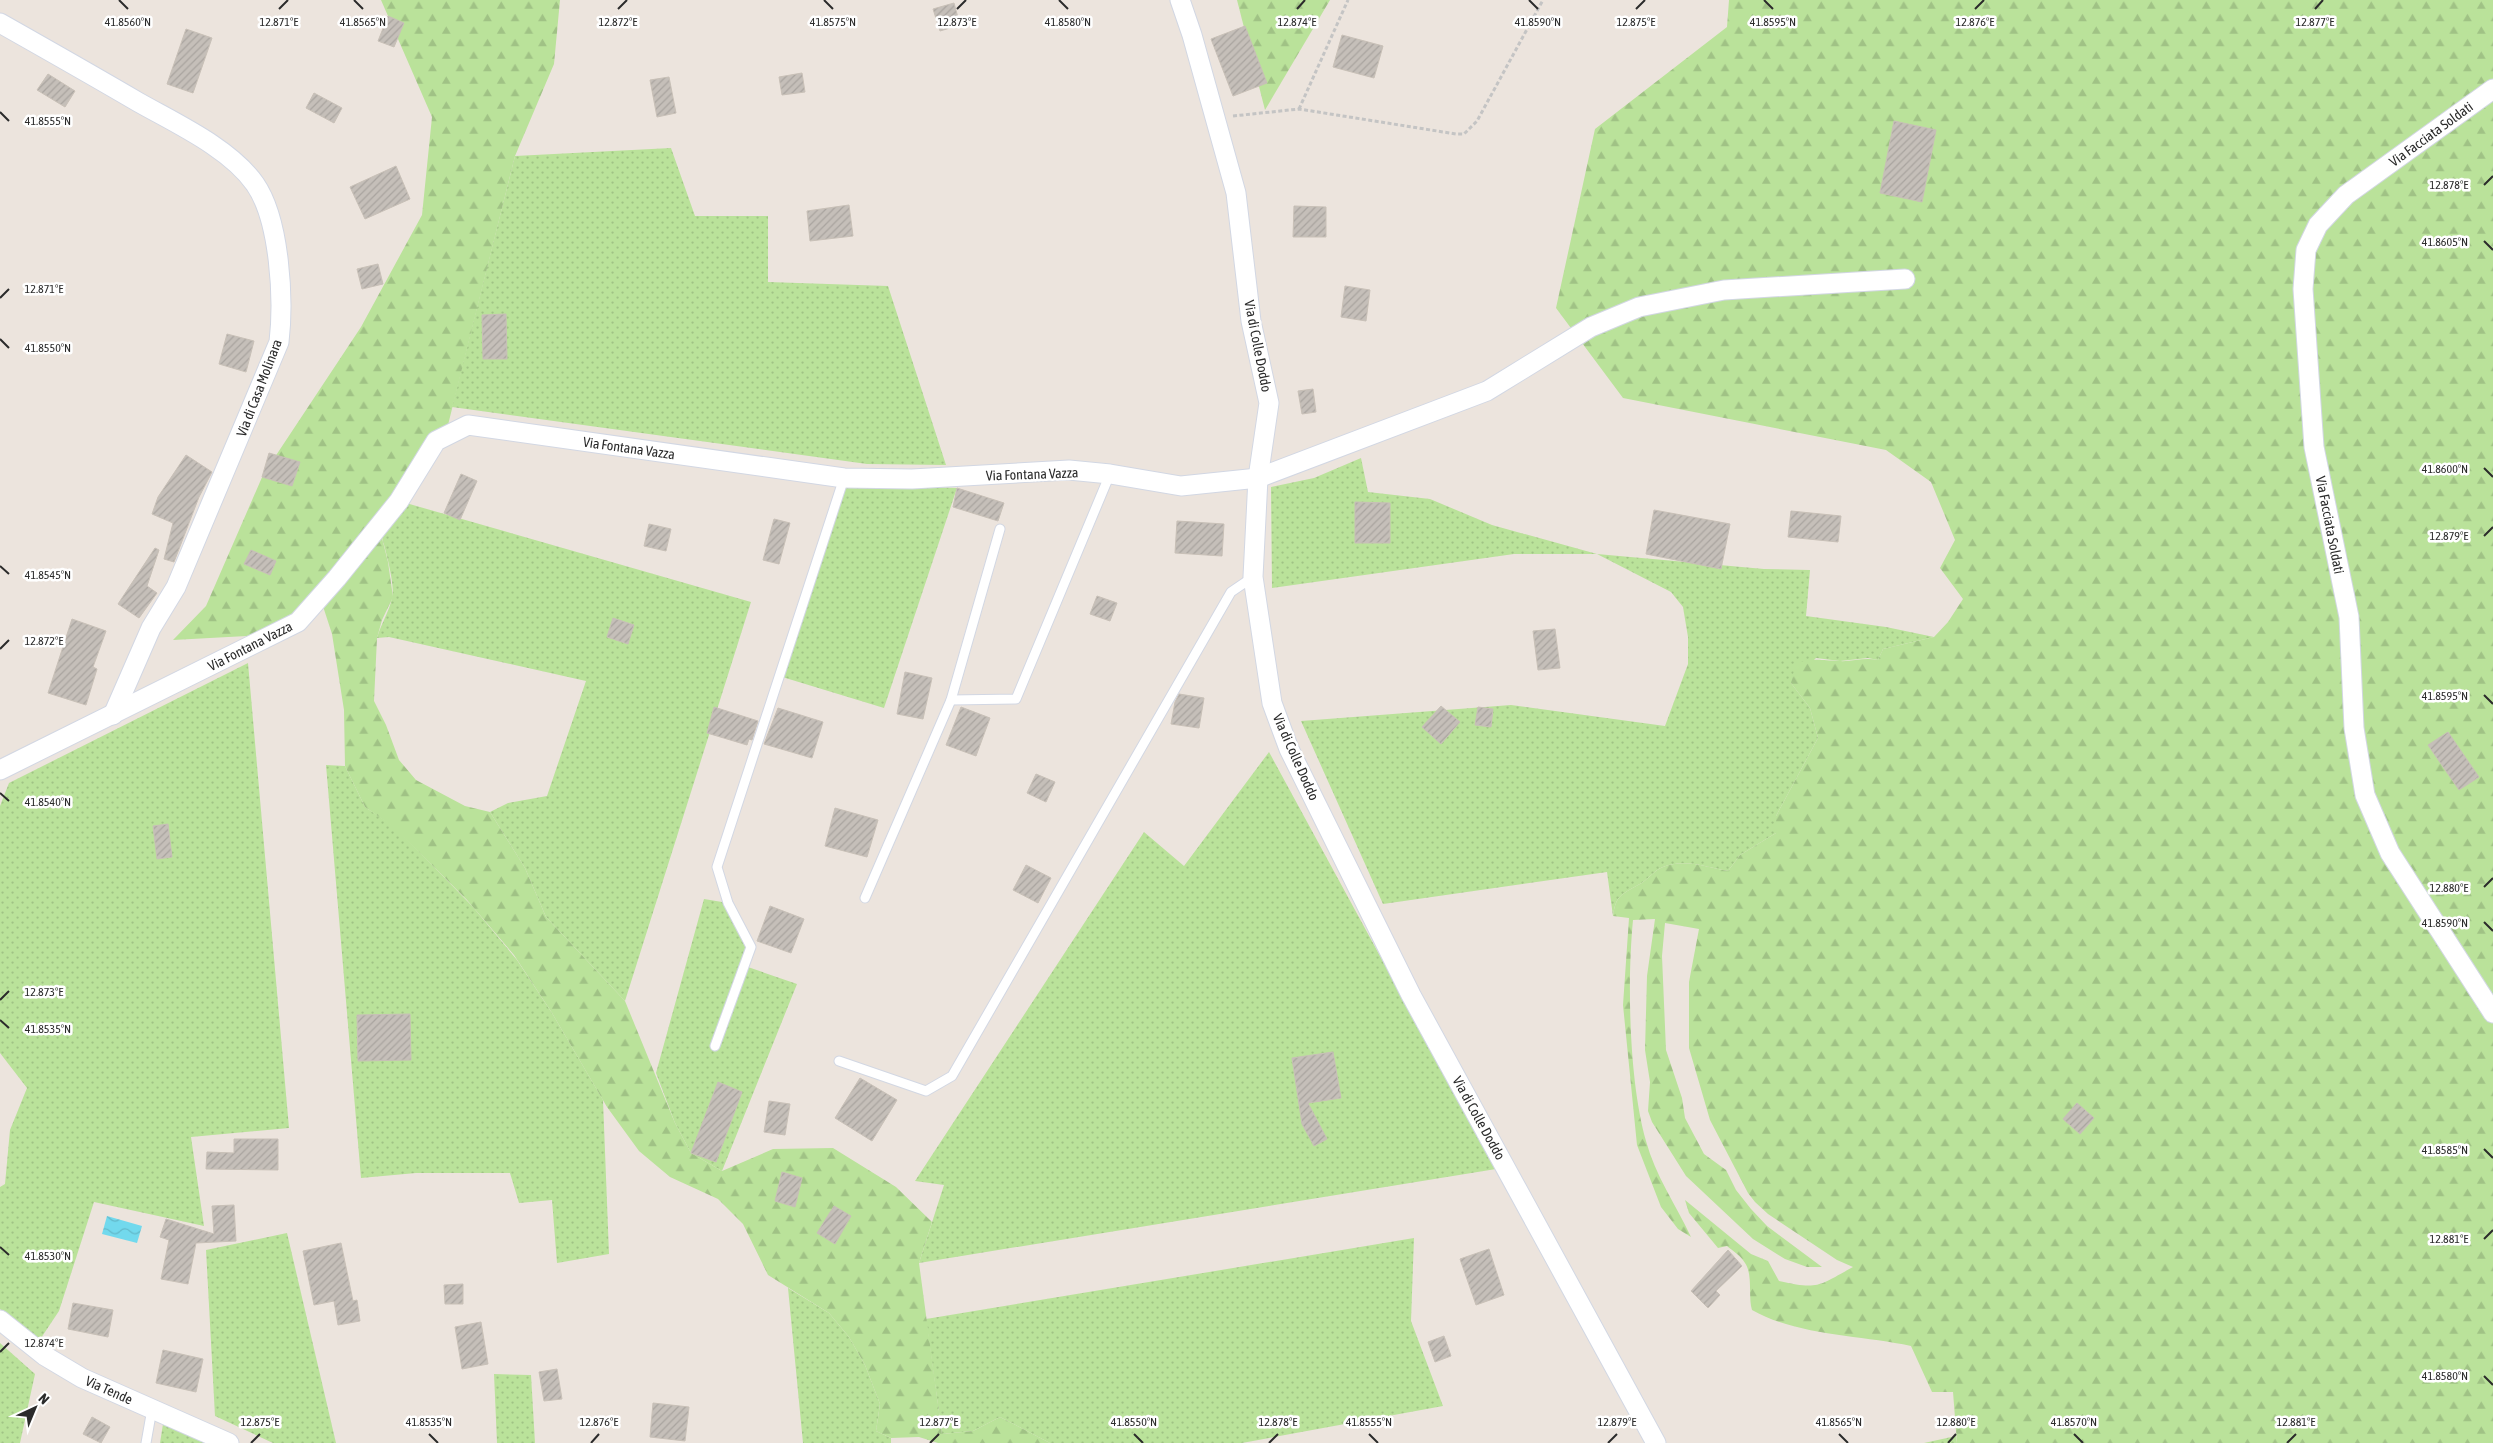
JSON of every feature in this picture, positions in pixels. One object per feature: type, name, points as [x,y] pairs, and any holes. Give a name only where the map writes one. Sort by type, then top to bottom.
[{"type":"street","name":"Via di Colle Doddo","points":[[1180,0],[1192,35],[1236,193],[1251,320],[1269,403],[1258,478],[1252,577],[1272,703],[1289,749],[1411,995],[1656,1443]]},
{"type":"street","name":"Via di Casa Molinara","points":[[0,23],[183,127],[237,165],[258,190],[265,204],[274,237],[280,277],[281,320],[279,342],[176,587],[148,635],[113,715]]},
{"type":"street","name":"Via Facciata Soldati","points":[[2493,89],[2346,195],[2318,225],[2306,250],[2303,289],[2314,447],[2348,617],[2354,728],[2365,796],[2390,853],[2493,1013]]},
{"type":"street","name":"Via Fontana Vazza","points":[[113,715],[298,622],[399,501],[436,441],[468,425],[844,478],[912,479],[1069,470],[1110,474],[1181,486],[1258,478],[1487,391],[1592,327],[1639,307],[1724,290],[1905,280]]},
{"type":"street","points":[[0,770],[113,715]]},
{"type":"street","name":"Via Tende","points":[[0,1320],[44,1356],[82,1378],[229,1443]]},
{"type":"lane","points":[[951,700],[1016,699],[1110,474]]},
{"type":"lane","points":[[714,1046],[752,948],[728,904],[717,867],[844,478]]},
{"type":"lane","points":[[865,898],[951,700],[1000,530]]},
{"type":"lane","points":[[839,1061],[926,1091],[952,1076],[1230,592],[1252,577]]},
{"type":"lane","points":[[146,1443],[152,1409]]},
{"type":"path","points":[[1299,110],[1348,0]]},
{"type":"path","points":[[1215,118],[1299,110],[1464,134],[1477,121],[1543,0]]},
{"type":"green space","points":[[381,0],[560,0],[554,64],[515,156],[447,429],[379,526],[388,562],[393,597],[382,620],[377,638],[374,701],[386,725],[399,760],[416,780],[465,806],[490,812],[525,868],[546,917],[625,1001],[675,1123],[691,1153],[722,1171],[773,1149],[833,1148],[896,1187],[932,1222],[919,1263],[942,1434],[973,1431],[1000,1417],[1050,1443],[938,1443],[919,1437],[891,1438],[876,1431],[880,1404],[865,1365],[849,1337],[829,1313],[768,1275],[743,1224],[718,1199],[670,1177],[639,1151],[607,1107],[552,1013],[514,955],[467,900],[395,828],[365,807],[345,766],[344,710],[332,634],[320,597],[263,635],[173,640],[206,606],[263,475],[361,327],[422,215],[432,117]]},
{"type":"green space","points":[[1237,0],[1330,0],[1265,110]]},
{"type":"green space","points":[[1729,0],[2493,0],[2493,1443],[1957,1443],[1953,1392],[1932,1392],[1911,1346],[1809,1330],[1770,1319],[1752,1310],[1750,1279],[1745,1263],[1727,1246],[1718,1248],[1689,1213],[1685,1200],[1751,1254],[1768,1261],[1779,1281],[1811,1286],[1825,1282],[1853,1267],[1837,1260],[1768,1214],[1748,1193],[1710,1120],[1689,1048],[1689,982],[1699,929],[1665,923],[1662,956],[1666,1050],[1682,1098],[1685,1118],[1704,1154],[1726,1170],[1736,1190],[1751,1209],[1767,1226],[1822,1267],[1807,1267],[1785,1259],[1753,1239],[1686,1176],[1652,1122],[1648,1111],[1650,1082],[1645,1050],[1647,976],[1655,919],[1633,920],[1630,972],[1631,1031],[1640,1117],[1655,1166],[1691,1237],[1678,1229],[1661,1207],[1637,1145],[1623,1005],[1629,918],[1613,916],[1616,904],[1620,896],[1663,867],[1671,864],[1696,864],[1728,871],[1740,855],[1776,833],[1776,816],[1818,738],[1810,708],[1791,683],[1796,663],[1813,660],[1878,660],[1883,649],[1934,637],[1948,622],[1963,599],[1940,568],[1955,540],[1931,482],[1886,450],[1623,398],[1556,308],[1595,129],[1727,27]]},
{"type":"green space","points":[[671,148],[695,216],[768,216],[768,282],[888,286],[946,465],[867,464],[452,407],[515,156]]},
{"type":"green space","points":[[1361,458],[1368,492],[1430,499],[1492,525],[1597,554],[1514,554],[1272,588],[1271,487],[1314,478]]},
{"type":"green space","points":[[842,484],[957,488],[884,708],[779,676]]},
{"type":"green space","points":[[399,501],[751,602],[625,1001],[546,917],[525,868],[490,812],[508,803],[547,796],[586,681],[389,637],[377,638],[391,603],[393,592],[379,526]]},
{"type":"green space","points":[[1597,554],[1764,569],[1810,570],[1806,616],[1886,627],[1934,637],[1883,649],[1878,660],[1868,658],[1840,661],[1816,658],[1791,683],[1810,708],[1818,738],[1776,816],[1776,833],[1740,855],[1728,871],[1687,863],[1671,864],[1663,867],[1620,896],[1613,916],[1607,872],[1383,904],[1301,721],[1511,705],[1665,726],[1688,664],[1688,637],[1683,607],[1671,592]]},
{"type":"green space","points":[[248,663],[289,1128],[191,1137],[204,1226],[94,1202],[59,1311],[39,1341],[0,1309],[0,1187],[5,1184],[10,1130],[27,1088],[0,1053],[0,806],[9,783]]},
{"type":"green space","points":[[1269,752],[1496,1169],[919,1263],[944,1185],[915,1181],[1144,832],[1184,866]]},
{"type":"green space","points":[[326,765],[345,766],[365,807],[395,827],[473,907],[517,960],[552,1013],[603,1100],[609,1254],[557,1263],[552,1200],[519,1203],[510,1173],[416,1173],[361,1178]]},
{"type":"green space","points":[[704,899],[728,903],[751,947],[745,966],[797,984],[722,1171],[691,1153],[675,1123],[656,1073]]},
{"type":"green space","points":[[287,1233],[336,1443],[273,1443],[215,1416],[206,1250]]},
{"type":"green space","points":[[1414,1238],[1411,1321],[1443,1406],[1242,1443],[1050,1443],[1000,1417],[973,1431],[942,1434],[926,1319]]},
{"type":"green space","points":[[788,1288],[829,1313],[849,1337],[865,1365],[880,1404],[876,1431],[891,1438],[891,1443],[803,1443]]},
{"type":"green space","points":[[0,1343],[35,1374],[20,1443],[0,1443]]},
{"type":"green space","points":[[494,1374],[531,1375],[535,1443],[497,1443]]},
{"type":"green space","points":[[163,1424],[205,1443],[160,1443]]},
{"type":"green space","points":[[1956,1436],[1957,1443],[1924,1443]]},
{"type":"water","points":[[107,1216],[142,1226],[137,1243],[102,1234]]},
{"type":"building","points":[[954,3],[960,25],[940,31],[933,9]]},
{"type":"building","points":[[388,16],[404,23],[394,47],[378,41]]},
{"type":"building","points":[[1245,26],[1267,83],[1233,96],[1211,39]]},
{"type":"building","points":[[186,29],[212,38],[193,93],[167,84]]},
{"type":"building","points":[[1342,35],[1383,46],[1374,78],[1333,67]]},
{"type":"building","points":[[802,73],[805,92],[782,95],[779,77]]},
{"type":"building","points":[[48,74],[75,91],[65,107],[37,90]]},
{"type":"building","points":[[669,77],[676,113],[657,117],[650,80]]},
{"type":"building","points":[[314,93],[342,108],[334,123],[306,108]]},
{"type":"building","points":[[1894,121],[1936,130],[1922,202],[1880,193]]},
{"type":"building","points":[[396,166],[410,199],[365,219],[350,187]]},
{"type":"building","points":[[849,205],[853,236],[810,241],[807,211]]},
{"type":"building","points":[[1294,206],[1326,207],[1326,237],[1293,237]]},
{"type":"building","points":[[378,264],[383,284],[362,289],[357,269]]},
{"type":"building","points":[[1345,286],[1370,290],[1366,321],[1341,317]]},
{"type":"building","points":[[506,314],[507,359],[483,359],[482,315]]},
{"type":"building","points":[[227,334],[254,341],[246,372],[219,364]]},
{"type":"building","points":[[1313,389],[1316,412],[1302,414],[1298,391]]},
{"type":"building","points":[[269,453],[300,462],[292,486],[262,477]]},
{"type":"building","points":[[186,455],[212,472],[199,497],[174,562],[164,559],[173,523],[152,514],[158,497]]},
{"type":"building","points":[[461,474],[477,481],[460,520],[444,513]]},
{"type":"building","points":[[957,488],[1004,503],[998,521],[953,507]]},
{"type":"building","points":[[1355,502],[1390,503],[1390,543],[1355,543]]},
{"type":"building","points":[[1654,510],[1730,524],[1721,569],[1646,554]]},
{"type":"building","points":[[1791,511],[1841,516],[1838,542],[1788,537]]},
{"type":"building","points":[[774,519],[790,523],[779,564],[763,560]]},
{"type":"building","points":[[1177,521],[1224,524],[1222,556],[1175,553]]},
{"type":"building","points":[[649,524],[671,529],[666,551],[644,546]]},
{"type":"building","points":[[155,548],[159,550],[147,586],[157,593],[139,618],[118,604]]},
{"type":"building","points":[[251,550],[276,561],[270,575],[244,564]]},
{"type":"building","points":[[1097,596],[1117,603],[1110,621],[1090,614]]},
{"type":"building","points":[[613,618],[634,625],[628,644],[607,637]]},
{"type":"building","points":[[72,619],[106,631],[93,667],[97,669],[86,705],[48,693]]},
{"type":"building","points":[[1555,629],[1560,668],[1538,670],[1533,631]]},
{"type":"building","points":[[905,672],[932,678],[923,719],[897,714]]},
{"type":"building","points":[[1179,694],[1204,698],[1199,728],[1171,724],[1175,702]]},
{"type":"building","points":[[1441,706],[1460,722],[1441,744],[1422,727]]},
{"type":"building","points":[[714,707],[758,721],[752,740],[749,739],[747,745],[707,733]]},
{"type":"building","points":[[961,707],[990,718],[976,756],[946,745]]},
{"type":"building","points":[[1478,707],[1493,709],[1491,727],[1475,725]]},
{"type":"building","points":[[778,708],[823,722],[812,758],[764,744]]},
{"type":"building","points":[[2448,732],[2479,777],[2459,790],[2428,745]]},
{"type":"building","points":[[1036,774],[1055,782],[1046,802],[1027,793]]},
{"type":"building","points":[[835,808],[878,820],[867,857],[825,846]]},
{"type":"building","points":[[168,824],[172,857],[157,859],[153,826]]},
{"type":"building","points":[[1026,865],[1051,878],[1038,903],[1013,890]]},
{"type":"building","points":[[770,906],[804,919],[791,953],[757,941]]},
{"type":"building","points":[[410,1014],[411,1060],[358,1061],[357,1015]]},
{"type":"building","points":[[1333,1052],[1341,1098],[1308,1103],[1327,1139],[1314,1146],[1302,1124],[1292,1058]]},
{"type":"building","points":[[860,1078],[897,1100],[872,1141],[835,1118]]},
{"type":"building","points":[[718,1082],[742,1092],[716,1162],[691,1153]]},
{"type":"building","points":[[769,1101],[790,1104],[785,1135],[764,1132]]},
{"type":"building","points":[[2077,1103],[2094,1118],[2080,1134],[2063,1119]]},
{"type":"building","points":[[234,1139],[278,1139],[278,1170],[206,1169],[207,1152],[234,1153]]},
{"type":"building","points":[[782,1172],[802,1178],[795,1207],[775,1201]]},
{"type":"building","points":[[234,1205],[236,1241],[196,1243],[188,1284],[161,1279],[169,1240],[160,1237],[166,1219],[214,1234],[212,1206]]},
{"type":"building","points":[[834,1206],[851,1216],[835,1244],[817,1233]]},
{"type":"building","points":[[341,1243],[353,1301],[357,1300],[360,1321],[338,1325],[334,1301],[314,1305],[303,1251]]},
{"type":"building","points":[[1489,1249],[1504,1295],[1476,1305],[1460,1259]]},
{"type":"building","points":[[1728,1250],[1742,1266],[1716,1291],[1720,1295],[1708,1308],[1691,1291]]},
{"type":"building","points":[[463,1284],[463,1304],[445,1304],[444,1285]]},
{"type":"building","points":[[73,1303],[113,1310],[108,1337],[68,1329]]},
{"type":"building","points":[[481,1322],[488,1364],[462,1369],[455,1327]]},
{"type":"building","points":[[1444,1336],[1451,1356],[1435,1362],[1428,1342]]},
{"type":"building","points":[[163,1350],[203,1359],[196,1392],[156,1383]]},
{"type":"building","points":[[557,1369],[562,1399],[544,1401],[539,1372]]},
{"type":"building","points":[[653,1403],[689,1407],[685,1441],[650,1437]]},
{"type":"building","points":[[92,1417],[110,1427],[101,1443],[83,1434]]}]
